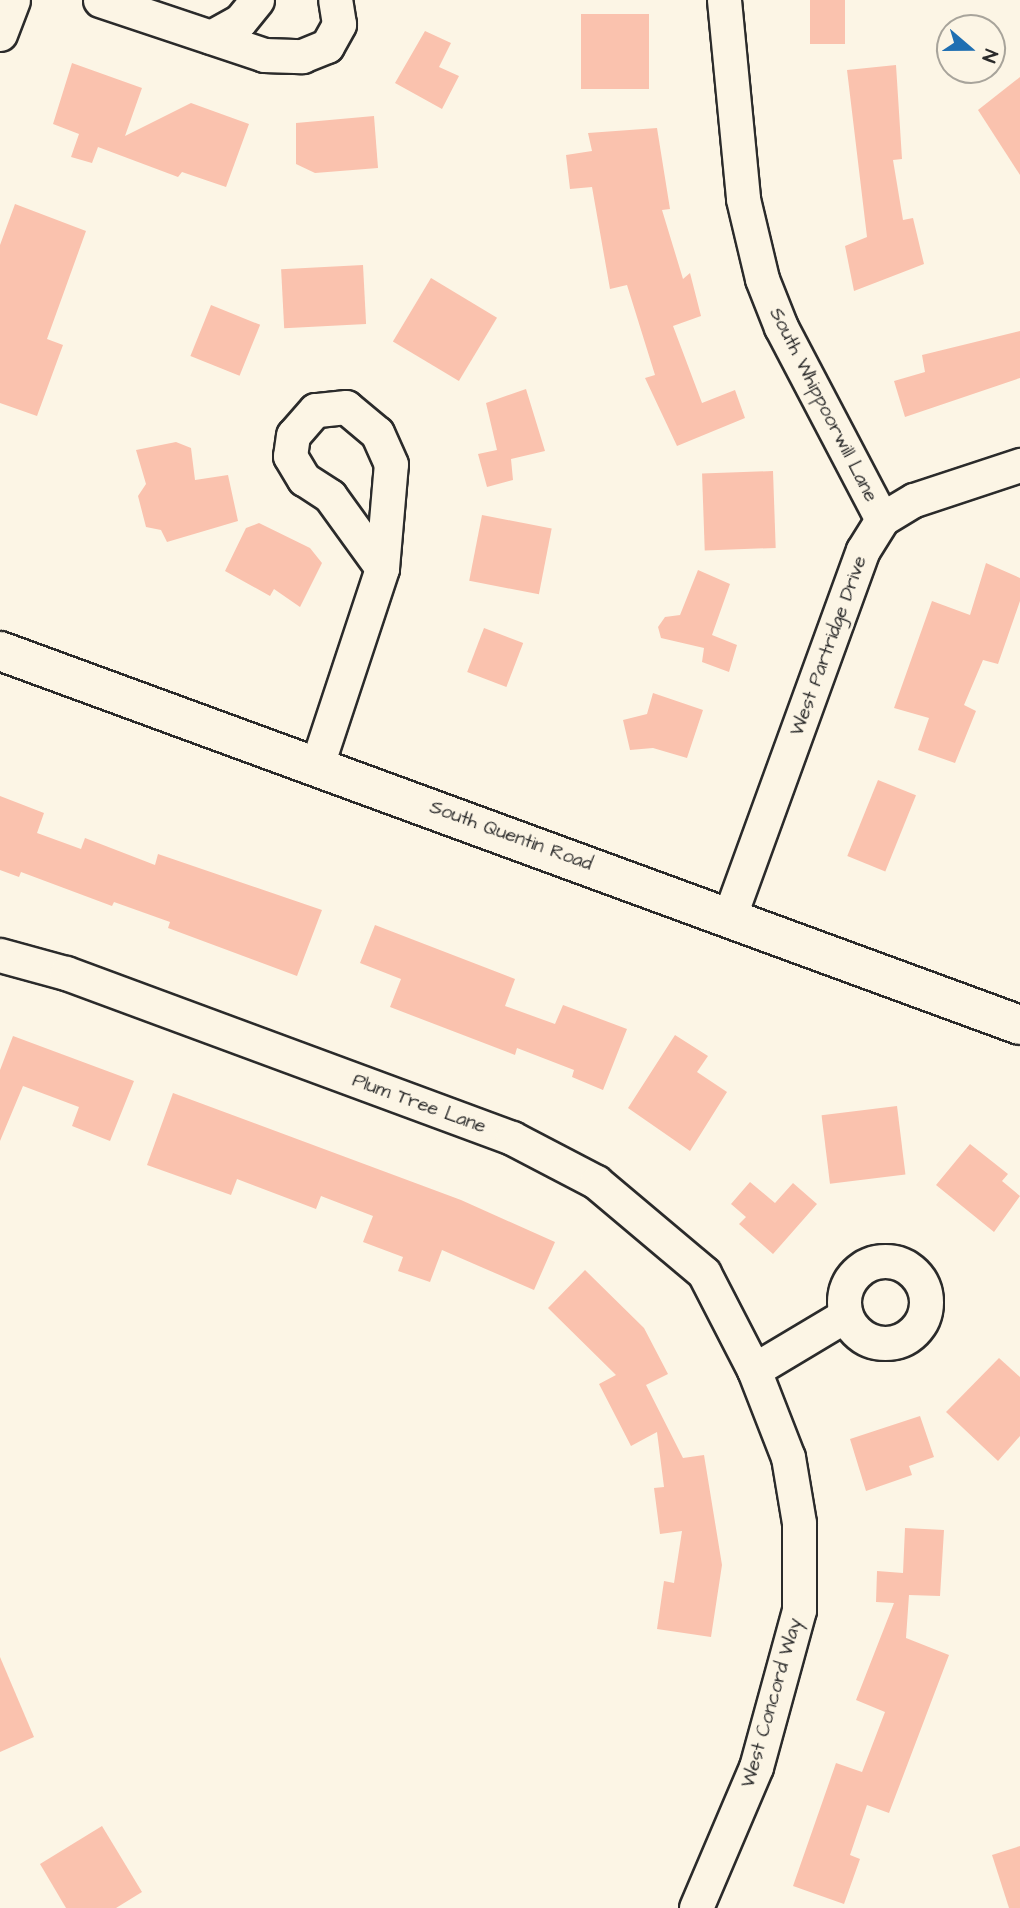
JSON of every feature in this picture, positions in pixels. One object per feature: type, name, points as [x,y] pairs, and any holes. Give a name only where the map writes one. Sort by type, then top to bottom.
[{"type":"main road","name":"South Quentin Road","points":[[0,651],[730,915],[1020,1025]]},
{"type":"street","points":[[0,34],[13,0]]},
{"type":"street","points":[[100,0],[264,55],[302,56],[327,46],[338,24],[335,0]]},
{"type":"street","points":[[211,37],[240,21],[257,0]]},
{"type":"street","name":"South Whippoorwill Lane","points":[[724,0],[743,199],[762,279],[781,327],[882,519]]},
{"type":"street","name":"West Partridge Drive","points":[[730,915],[863,550],[882,519],[914,500],[1020,466]]},
{"type":"street","points":[[317,765],[382,568]]},
{"type":"street","name":"Plum Tree Lane","points":[[0,955],[66,973],[512,1138],[566,1165],[653,1225],[704,1273],[754,1370]]},
{"type":"street","points":[[754,1370],[846,1315]]},
{"type":"street","name":"West Concord Way","points":[[696,1908],[757,1767],[799,1609],[799,1523],[789,1457],[754,1370]]},
{"type":"building","points":[[810,0],[845,0],[845,44],[810,44]]},
{"type":"building","points":[[581,14],[649,14],[649,89],[581,89]]},
{"type":"building","points":[[425,31],[451,43],[439,67],[459,76],[442,109],[395,83]]},
{"type":"building","points":[[72,63],[142,88],[125,136],[191,103],[249,124],[226,187],[182,172],[178,177],[98,147],[92,163],[71,157],[79,134],[53,124]]},
{"type":"building","points":[[896,65],[902,159],[893,160],[903,220],[913,218],[924,264],[854,291],[845,246],[867,237],[847,70]]},
{"type":"building","points":[[1020,77],[1020,175],[978,110]]},
{"type":"building","points":[[374,116],[378,168],[315,173],[296,164],[296,123]]},
{"type":"building","points":[[657,128],[670,209],[662,210],[683,279],[690,273],[701,316],[673,326],[702,403],[735,390],[745,418],[677,446],[645,378],[655,375],[627,285],[610,289],[592,187],[570,189],[566,155],[592,151],[588,133]]},
{"type":"building","points":[[15,204],[86,231],[47,339],[63,345],[37,416],[0,403],[0,245]]},
{"type":"building","points":[[363,265],[366,324],[284,328],[281,269]]},
{"type":"building","points":[[431,278],[497,318],[459,381],[393,341]]},
{"type":"building","points":[[211,305],[260,325],[240,376],[190,356]]},
{"type":"building","points":[[1020,331],[1020,378],[905,417],[894,381],[925,372],[922,355]]},
{"type":"building","points":[[526,389],[545,451],[511,459],[513,480],[487,487],[478,454],[497,450],[486,403]]},
{"type":"building","points":[[176,442],[191,448],[195,480],[228,475],[238,521],[167,542],[161,530],[146,527],[138,496],[146,484],[136,450]]},
{"type":"building","points":[[773,471],[776,548],[705,550],[702,473]]},
{"type":"building","points":[[482,515],[552,529],[539,594],[469,581]]},
{"type":"building","points":[[259,523],[310,548],[322,563],[300,607],[274,589],[270,596],[225,571],[246,528]]},
{"type":"building","points":[[986,563],[1020,578],[1020,601],[998,664],[983,660],[964,705],[976,711],[955,763],[918,750],[929,718],[894,708],[932,601],[970,615]]},
{"type":"building","points":[[698,570],[730,584],[712,635],[737,645],[729,672],[702,662],[704,648],[661,638],[658,627],[665,617],[680,615]]},
{"type":"building","points":[[484,628],[523,643],[506,687],[467,672]]},
{"type":"building","points":[[653,693],[703,710],[687,758],[653,748],[630,750],[623,720],[647,714]]},
{"type":"building","points":[[878,780],[916,795],[885,871],[847,856]]},
{"type":"building","points":[[0,796],[44,813],[37,833],[81,849],[85,838],[155,865],[158,854],[322,910],[297,976],[168,928],[170,922],[114,902],[112,906],[21,872],[19,877],[0,870]]},
{"type":"building","points":[[375,925],[515,979],[505,1006],[555,1024],[563,1005],[627,1029],[603,1090],[572,1077],[574,1070],[517,1048],[515,1055],[390,1007],[401,979],[360,963]]},
{"type":"building","points":[[675,1035],[708,1056],[697,1072],[727,1092],[690,1151],[628,1108]]},
{"type":"building","points":[[13,1036],[134,1081],[110,1141],[72,1126],[79,1107],[23,1086],[0,1141],[0,1070]]},
{"type":"building","points":[[173,1093],[461,1200],[555,1242],[534,1290],[442,1250],[430,1282],[398,1271],[403,1257],[363,1242],[373,1216],[321,1196],[316,1209],[237,1179],[231,1195],[147,1165]]},
{"type":"building","points":[[897,1106],[905,1174],[830,1184],[822,1115]]},
{"type":"building","points":[[970,1144],[1008,1174],[1002,1181],[1020,1196],[994,1232],[936,1185]]},
{"type":"building","points":[[750,1182],[775,1203],[793,1183],[817,1204],[773,1254],[739,1224],[746,1217],[731,1204]]},
{"type":"building","points":[[585,1270],[644,1328],[668,1374],[646,1385],[683,1458],[704,1455],[722,1565],[711,1637],[657,1629],[664,1581],[674,1583],[682,1531],[660,1534],[654,1488],[664,1487],[657,1432],[631,1446],[599,1384],[616,1375],[548,1308]]},
{"type":"building","points":[[999,1358],[1020,1377],[1020,1436],[998,1461],[946,1412]]},
{"type":"building","points":[[920,1416],[934,1457],[909,1466],[912,1475],[866,1491],[850,1439]]},
{"type":"building","points":[[905,1528],[944,1530],[940,1596],[909,1595],[906,1638],[949,1655],[889,1813],[867,1805],[850,1855],[860,1859],[844,1904],[793,1886],[836,1763],[862,1772],[885,1712],[856,1700],[894,1603],[876,1602],[877,1571],[903,1573]]},
{"type":"building","points":[[0,1657],[34,1737],[0,1752]]},
{"type":"building","points":[[102,1826],[142,1892],[116,1908],[66,1908],[40,1864]]},
{"type":"building","points":[[1020,1846],[1020,1908],[1009,1908],[992,1855]]}]
